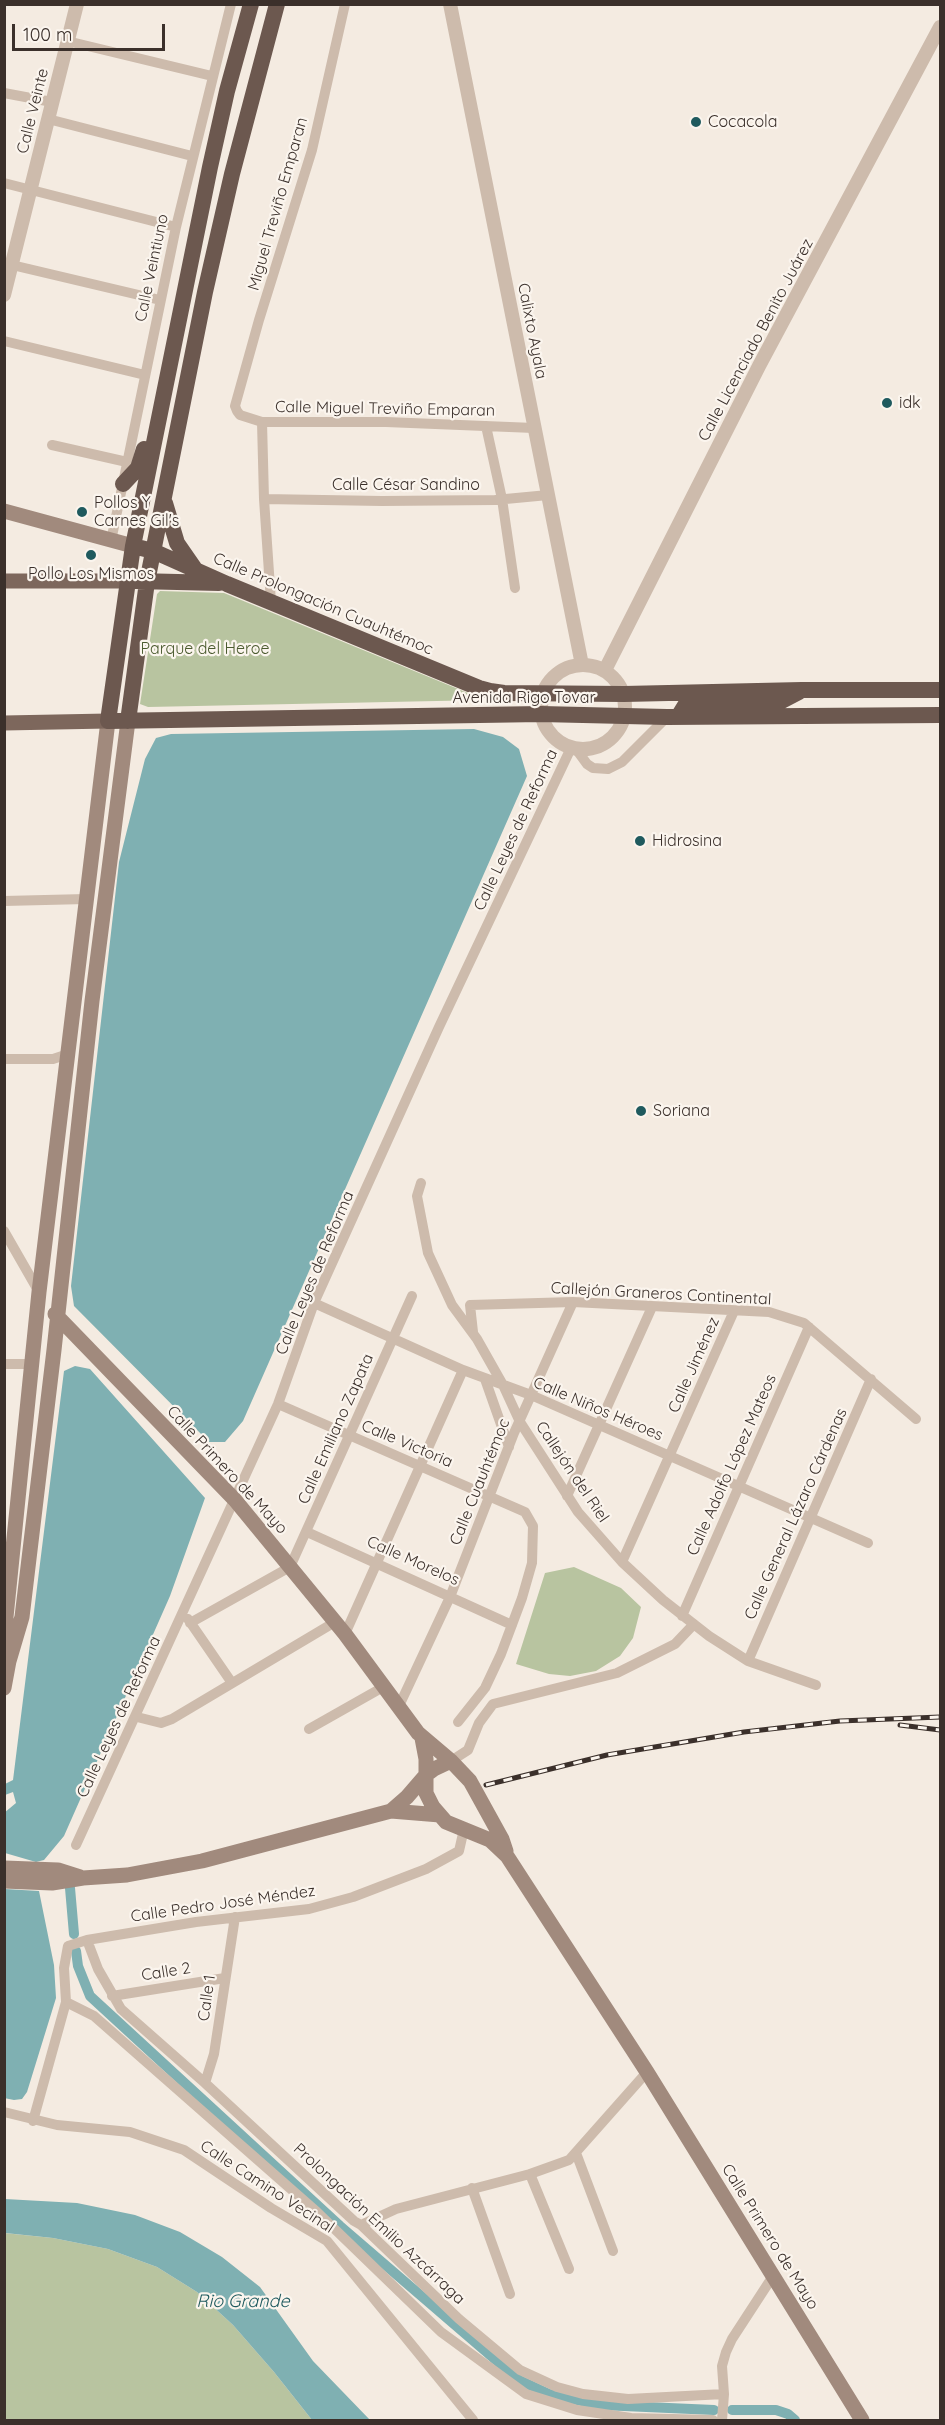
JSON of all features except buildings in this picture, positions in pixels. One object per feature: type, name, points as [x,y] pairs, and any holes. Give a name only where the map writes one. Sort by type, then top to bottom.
[{"type":"highway","points":[[108,721],[133,546],[210,167],[227,91],[251,4]]},
{"type":"highway","points":[[128,721],[147,582],[163,495],[232,174],[277,4]]},
{"type":"highway","points":[[123,484],[138,468],[151,426],[162,410]]},
{"type":"highway","points":[[163,495],[177,543],[195,570]]},
{"type":"highway","name":"Calle Prolongación Cuauhtémoc","points":[[133,546],[153,551],[226,584],[479,688]]},
{"type":"highway","points":[[127,581],[226,584]]},
{"type":"highway","name":"Avenida Rigo Tovar","points":[[479,688],[504,693],[624,694],[940,690]]},
{"type":"highway","points":[[672,717],[686,704],[776,704],[802,690]]},
{"type":"highway","points":[[900,691],[900,715]]},
{"type":"highway","name":"Avenida Rigo Tovar","points":[[108,721],[541,714],[625,717],[940,715]]},
{"type":"main road","points":[[4,511],[133,546]]},
{"type":"main road","points":[[4,581],[127,581]]},
{"type":"main road","points":[[4,723],[108,721],[8,1552],[6,1617],[9,1661]]},
{"type":"main road","points":[[4,1688],[22,1617],[28,1551],[58,1318],[92,1001],[128,721]]},
{"type":"main road","name":"Calle Primero de Mayo","points":[[39,1292],[58,1318],[236,1500],[345,1634],[422,1738],[470,1780],[502,1839],[507,1856]]},
{"type":"main road","points":[[54,1350],[63,1342],[78,1338]]},
{"type":"main road","name":"Calle Primero de Mayo","points":[[422,1738],[426,1793],[433,1808],[446,1822],[490,1840],[507,1856],[647,2072],[862,2421]]},
{"type":"main road","points":[[391,1811],[426,1775],[451,1761]]},
{"type":"main road","points":[[464,1829],[473,1821],[482,1805]]},
{"type":"main road","points":[[4,1881],[52,1883],[126,1875],[202,1861],[391,1811],[440,1815]]},
{"type":"main road","points":[[4,1868],[58,1870],[83,1878]]},
{"type":"street","name":"Calle Veintiuno","points":[[111,541],[176,227],[231,4]]},
{"type":"street","name":"Miguel Treviño Emparan","points":[[237,411],[235,406],[259,320],[312,150],[345,4]]},
{"type":"street","name":"Calixto Ayala","points":[[450,4],[582,664]]},
{"type":"street","name":"Calle Veinte","points":[[4,295],[67,41],[72,5]]},
{"type":"street","name":"Calle Licenciado Benito Juárez","points":[[605,670],[759,366],[940,27]]},
{"type":"street","points":[[67,41],[212,76]]},
{"type":"street","points":[[4,93],[52,102]]},
{"type":"street","points":[[48,119],[192,156]]},
{"type":"street","points":[[4,183],[176,227]]},
{"type":"street","points":[[9,270],[160,300]]},
{"type":"street","points":[[4,341],[145,375]]},
{"type":"street","name":"Calle Miguel Treviño Emparan","points":[[237,411],[240,415],[262,422],[386,422],[534,428]]},
{"type":"street","points":[[262,422],[264,499],[272,602]]},
{"type":"street","points":[[486,426],[502,499],[515,588]]},
{"type":"street","points":[[52,446],[127,462]]},
{"type":"street","name":"Calle César Sandino","points":[[264,499],[382,501],[502,499],[548,495]]},
{"type":"street","points":[[573,748],[592,748],[605,744],[621,728],[625,717],[624,694],[617,680],[605,670],[582,664],[569,667],[549,682],[543,693],[541,714],[548,732],[555,739],[573,748],[593,768],[608,769],[622,762],[672,717]]},
{"type":"street","name":"Calle Leyes de Reforma","points":[[76,1845],[236,1500],[278,1404],[314,1303],[439,1027],[573,748]]},
{"type":"street","points":[[4,901],[86,899]]},
{"type":"street","points":[[4,1059],[53,1059],[68,1054]]},
{"type":"street","name":"Callejón del Riel","points":[[421,1183],[417,1196],[428,1253],[452,1305],[474,1335],[503,1385],[520,1422],[567,1496],[595,1533],[622,1562],[693,1624],[748,1661],[816,1685]]},
{"type":"street","points":[[4,1231],[39,1292]]},
{"type":"street","name":"Calle Emiliano Zapata","points":[[290,1567],[308,1532],[412,1296]]},
{"type":"street","name":"Callejón Graneros Continental","points":[[474,1335],[470,1305],[573,1302],[769,1312],[804,1323],[916,1419]]},
{"type":"street","name":"Calle Cuauhtémoc","points":[[399,1706],[450,1597],[509,1447],[573,1302]]},
{"type":"street","name":"Calle Niños Héroes","points":[[314,1303],[463,1370],[531,1395],[868,1543]]},
{"type":"street","points":[[567,1496],[652,1307]]},
{"type":"street","name":"Calle Jiménez","points":[[622,1562],[734,1311]]},
{"type":"street","name":"Calle Adolfo López Mateos","points":[[682,1616],[809,1327]]},
{"type":"street","points":[[4,1364],[32,1364]]},
{"type":"street","points":[[345,1634],[463,1370]]},
{"type":"street","points":[[485,1379],[509,1447]]},
{"type":"street","name":"Calle General Lázaro Cárdenas","points":[[748,1661],[871,1380]]},
{"type":"street","name":"Calle Victoria","points":[[278,1404],[525,1512],[533,1526],[532,1563],[509,1623]]},
{"type":"street","name":"Calle Morelos","points":[[308,1532],[376,1565],[509,1623]]},
{"type":"street","points":[[8,1552],[28,1551]]},
{"type":"street","points":[[190,1623],[290,1567]]},
{"type":"street","points":[[184,1611],[232,1683]]},
{"type":"street","points":[[137,1717],[161,1723],[172,1719],[335,1622]]},
{"type":"street","points":[[458,1722],[485,1689],[509,1623]]},
{"type":"street","points":[[451,1761],[468,1750],[479,1723],[493,1704],[616,1673],[675,1644],[693,1624]]},
{"type":"street","points":[[309,1729],[385,1686]]},
{"type":"street","points":[[485,1689],[493,1704]]},
{"type":"street","name":"Calle Pedro José Méndez","points":[[66,2002],[64,1954],[68,1946],[87,1940],[235,1917],[309,1909],[353,1897],[426,1869],[459,1851],[464,1829]]},
{"type":"street","name":"Calle 1","points":[[205,2083],[214,2054],[235,1917]]},
{"type":"street","name":"Prolongación Emilio Azcárraga","points":[[87,1940],[98,1969],[122,2010],[361,2225],[459,2319],[520,2370],[557,2387],[594,2396],[628,2399],[724,2394]]},
{"type":"street","name":"Calle 2","points":[[112,1996],[225,1978]]},
{"type":"street","points":[[33,2121],[66,2002],[94,2016],[317,2212],[441,2332],[526,2394],[577,2410],[632,2418],[713,2421]]},
{"type":"street","points":[[361,2225],[396,2209],[530,2174],[570,2160],[647,2072]]},
{"type":"street","name":"Calle Camino Vecinal","points":[[4,2112],[33,2121],[57,2125],[130,2132],[184,2150],[251,2196],[327,2241],[472,2421]]},
{"type":"street","points":[[576,2152],[613,2251]]},
{"type":"street","points":[[530,2174],[569,2269]]},
{"type":"street","points":[[472,2188],[510,2294]]},
{"type":"street","points":[[722,2421],[724,2394],[722,2366],[729,2345],[773,2276]]},
{"type":"green space","name":"Parque del Heroe","points":[[160,591],[224,593],[485,700],[148,707],[140,704],[157,594]]},
{"type":"green space","points":[[574,1567],[621,1588],[641,1607],[633,1638],[620,1656],[596,1671],[570,1676],[549,1674],[516,1664],[545,1573]]},
{"type":"green space","points":[[4,2233],[53,2238],[108,2249],[157,2267],[197,2292],[233,2325],[312,2420],[5,2420]]},
{"type":"water","points":[[474,729],[503,737],[519,749],[527,776],[243,1421],[225,1442],[209,1442],[74,1306],[71,1286],[119,862],[145,759],[156,738],[171,734]]},
{"type":"water","points":[[75,1366],[90,1369],[205,1498],[170,1596],[64,1836],[44,1860],[36,1862],[5,1853],[4,1813],[16,1803],[13,1792],[5,1795],[5,1784],[13,1780],[64,1371]]},
{"type":"water","points":[[5,1889],[39,1891],[54,1965],[56,1998],[27,2092],[22,2099],[14,2100],[4,2098]]},
{"type":"water","name":"Rio Grande","points":[[5,2199],[77,2203],[135,2215],[180,2232],[222,2257],[260,2287],[313,2361],[370,2420],[312,2420],[233,2325],[197,2292],[157,2267],[108,2249],[53,2238],[5,2233]]},
{"type":"waterway","points":[[70,1888],[74,1934]]},
{"type":"waterway","points":[[76,1951],[78,1966],[90,1996],[340,2226],[519,2380],[549,2394],[601,2405],[714,2410]]},
{"type":"waterway","points":[[732,2410],[776,2410],[788,2414],[795,2420]]},
{"type":"railway","points":[[486,1785],[607,1755],[744,1732],[840,1721],[940,1717]]},
{"type":"railway","points":[[900,1725],[940,1730]]},
{"type":"place","name":"Cocacola","points":[[696,122]]},
{"type":"place","name":"idk","points":[[887,403]]},
{"type":"place","name":"Pollos Y Carnes Gil's","points":[[82,512]]},
{"type":"place","name":"Pollo Los Mismos","points":[[91,555]]},
{"type":"place","name":"Hidrosina","points":[[640,841]]},
{"type":"place","name":"Soriana","points":[[641,1111]]}]
